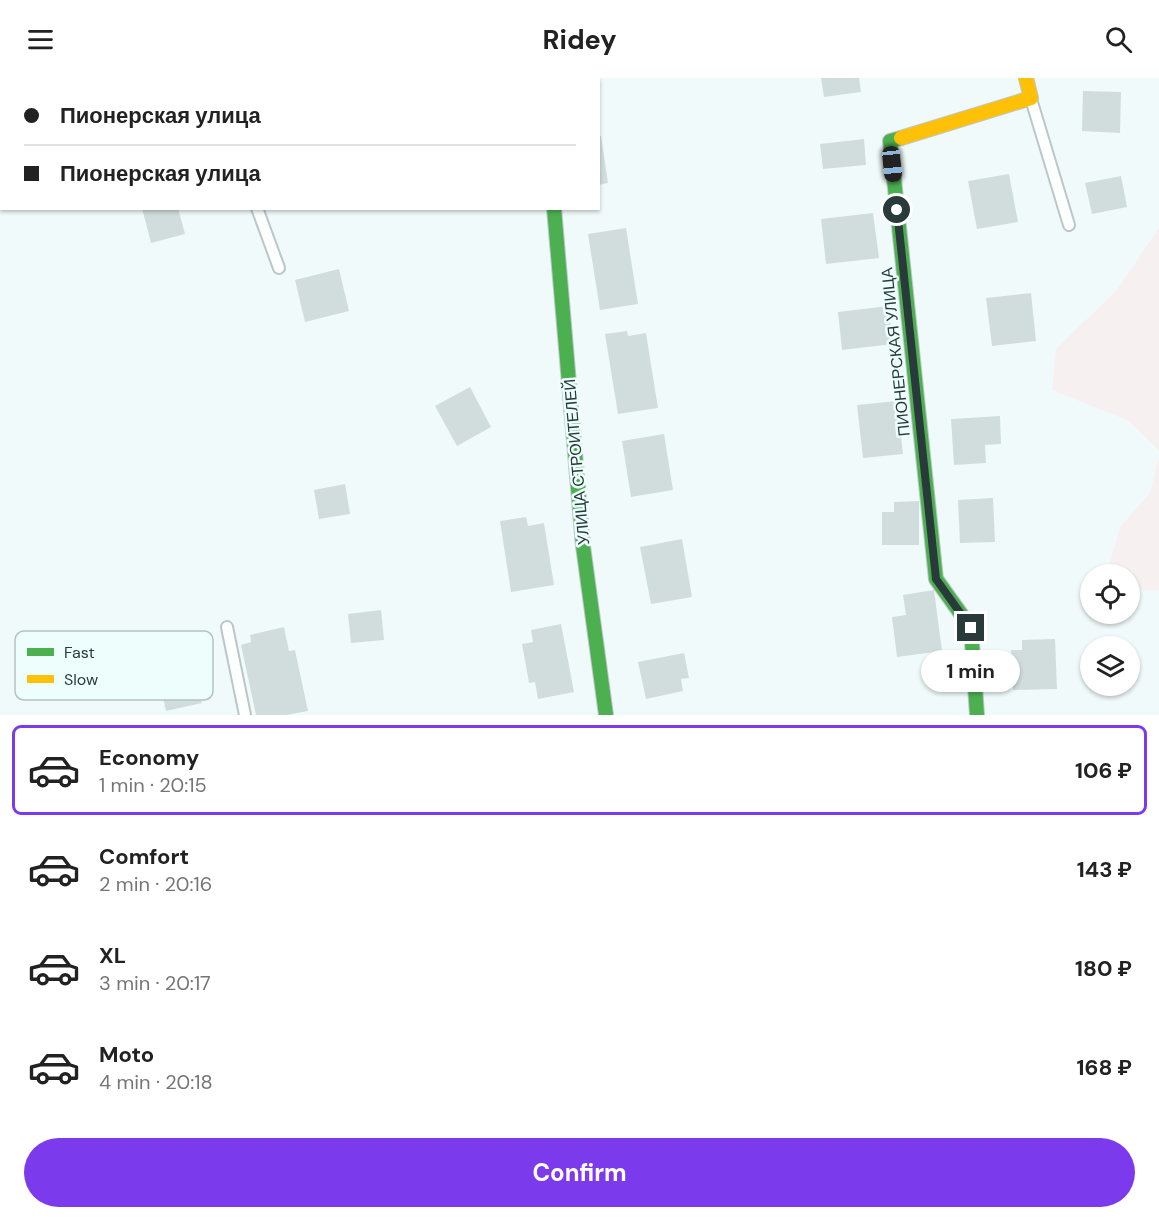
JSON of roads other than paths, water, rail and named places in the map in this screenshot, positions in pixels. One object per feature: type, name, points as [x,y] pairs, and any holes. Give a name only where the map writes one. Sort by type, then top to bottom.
[{"type":"street","points":[[1026,78],[1031,98]]},
{"type":"street","name":"ПИОНЕРСКАЯ УЛИЦА","points":[[977,715],[971,628],[936,579],[890,141],[1031,98]]},
{"type":"street","name":"УЛИЦА СТРОИТЕЛЕЙ","points":[[554,210],[583,546],[606,715]]},
{"type":"lane","points":[[1031,98],[1069,225]]},
{"type":"lane","points":[[258,210],[279,268]]},
{"type":"lane","points":[[227,627],[245,715]]}]
